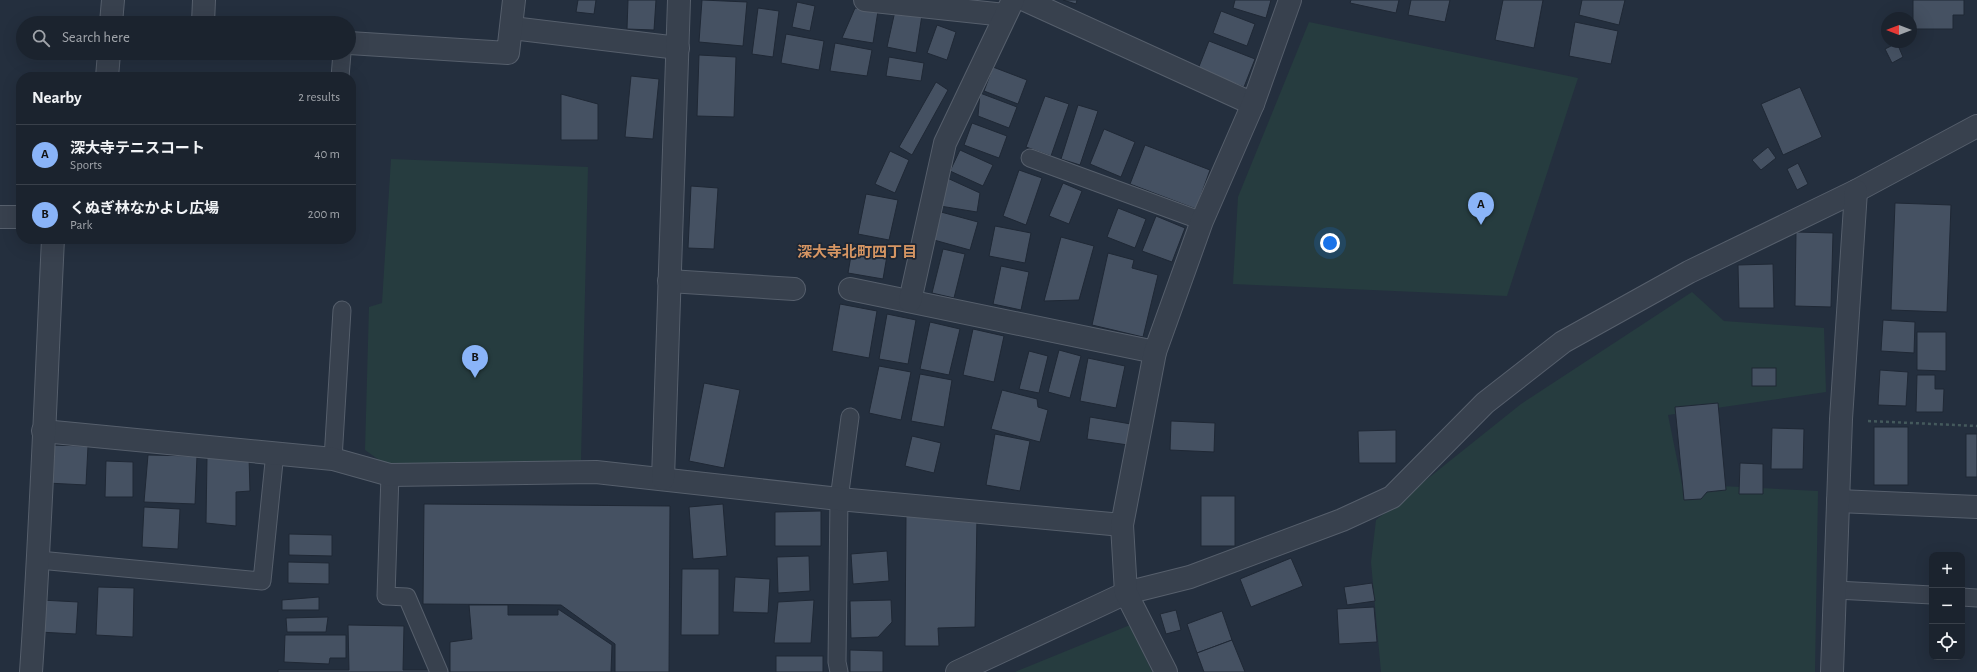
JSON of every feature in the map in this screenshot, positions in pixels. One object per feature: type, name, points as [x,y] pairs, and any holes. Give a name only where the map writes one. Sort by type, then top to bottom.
[{"type":"street","points":[[112,16],[113,0]]},
{"type":"street","points":[[203,16],[204,0]]},
{"type":"street","points":[[356,43],[508,54],[514,0]]},
{"type":"street","points":[[663,479],[679,0]]},
{"type":"street","points":[[865,0],[1009,8],[945,143],[910,301]]},
{"type":"street","points":[[1025,0],[1253,104]]},
{"type":"street","points":[[1166,672],[1126,593],[1122,525],[1155,352],[1202,221],[1253,104],[1290,0]]},
{"type":"street","points":[[512,28],[678,48]]},
{"type":"street","points":[[107,72],[108,60]]},
{"type":"street","points":[[957,672],[1126,593],[1190,577],[1342,520],[1392,497],[1485,403],[1564,342],[1689,272],[1856,191],[1977,126]]},
{"type":"street","points":[[1832,672],[1841,419],[1856,191]]},
{"type":"street","points":[[0,217],[16,217]]},
{"type":"street","points":[[31,672],[39,560],[43,431],[53,244]]},
{"type":"street","points":[[669,280],[794,289]]},
{"type":"street","points":[[850,289],[1155,352]]},
{"type":"street","points":[[43,431],[333,458],[390,475],[596,472],[839,499],[1122,525]]},
{"type":"street","points":[[1838,501],[1977,507]]},
{"type":"lane","points":[[340,72],[341,60]]},
{"type":"lane","points":[[1030,158],[1202,221]]},
{"type":"lane","points":[[333,458],[342,310]]},
{"type":"lane","points":[[839,672],[837,662],[839,499],[850,417]]},
{"type":"lane","points":[[39,560],[262,581],[275,452]]},
{"type":"lane","points":[[390,475],[386,596],[407,597],[439,672]]},
{"type":"lane","points":[[1836,590],[1929,595]]},
{"type":"lane","points":[[1965,597],[1977,598]]},
{"type":"path","points":[[1841,419],[1977,426]]},
{"type":"green space","points":[[1309,22],[1578,78],[1507,296],[1233,284],[1238,197]]},
{"type":"green space","points":[[391,159],[588,167],[581,460],[389,467],[365,450],[369,307],[382,303]]},
{"type":"green space","points":[[1692,292],[1724,321],[1824,328],[1826,392],[1668,415],[1682,484],[1818,491],[1815,672],[1381,672],[1371,562],[1376,520],[1521,404]]},
{"type":"green space","points":[[1130,625],[1152,672],[1015,672]]},
{"type":"building","points":[[578,0],[596,0],[594,14],[576,12]]},
{"type":"building","points":[[628,0],[656,0],[654,30],[627,29]]},
{"type":"building","points":[[702,0],[747,2],[743,46],[699,42]]},
{"type":"building","points":[[1063,0],[1077,0],[1076,4]]},
{"type":"building","points":[[1235,0],[1271,0],[1266,18],[1233,8]]},
{"type":"building","points":[[1351,0],[1399,0],[1396,13],[1350,3]]},
{"type":"building","points":[[1411,0],[1450,0],[1445,22],[1408,15]]},
{"type":"building","points":[[1503,0],[1543,0],[1534,48],[1495,40]]},
{"type":"building","points":[[1582,0],[1625,0],[1619,25],[1579,15]]},
{"type":"building","points":[[1913,0],[1964,0],[1964,15],[1953,15],[1953,29],[1917,29],[1917,12],[1913,12]]},
{"type":"building","points":[[797,2],[815,6],[810,31],[792,27]]},
{"type":"building","points":[[758,8],[779,11],[773,57],[752,54]]},
{"type":"building","points":[[855,8],[878,11],[873,43],[842,38]]},
{"type":"building","points":[[895,11],[922,15],[916,53],[887,47]]},
{"type":"building","points":[[1221,11],[1255,24],[1247,46],[1213,33]]},
{"type":"building","points":[[1575,22],[1618,31],[1611,64],[1569,56]]},
{"type":"building","points":[[937,25],[956,32],[947,60],[927,53]]},
{"type":"building","points":[[786,34],[824,41],[819,70],[781,63]]},
{"type":"building","points":[[1209,41],[1255,59],[1244,87],[1198,69]]},
{"type":"building","points":[[835,43],[872,50],[867,76],[830,71]]},
{"type":"building","points":[[1899,48],[1903,57],[1892,63],[1885,49]]},
{"type":"building","points":[[699,55],[736,57],[734,117],[697,116]]},
{"type":"building","points":[[889,57],[924,63],[921,81],[886,76]]},
{"type":"building","points":[[993,67],[1027,80],[1018,104],[984,91]]},
{"type":"building","points":[[631,76],[659,79],[653,139],[625,137]]},
{"type":"building","points":[[936,82],[948,90],[912,155],[899,147]]},
{"type":"building","points":[[1800,87],[1822,137],[1783,155],[1761,104]]},
{"type":"building","points":[[980,93],[1017,107],[1009,128],[978,116]]},
{"type":"building","points":[[561,94],[598,104],[598,140],[561,140]]},
{"type":"building","points":[[1045,96],[1069,104],[1051,156],[1026,147]]},
{"type":"building","points":[[1078,105],[1098,111],[1080,165],[1061,159]]},
{"type":"building","points":[[972,123],[1007,136],[999,158],[964,145]]},
{"type":"building","points":[[1104,129],[1135,142],[1121,177],[1090,164]]},
{"type":"building","points":[[1145,145],[1210,170],[1196,209],[1130,184]]},
{"type":"building","points":[[1768,147],[1776,158],[1761,170],[1752,160]]},
{"type":"building","points":[[960,150],[993,165],[983,186],[950,171]]},
{"type":"building","points":[[890,151],[909,160],[895,193],[875,184]]},
{"type":"building","points":[[1798,163],[1808,184],[1797,190],[1787,169]]},
{"type":"building","points":[[1019,170],[1042,178],[1026,225],[1003,216]]},
{"type":"building","points":[[945,177],[980,193],[977,212],[940,206]]},
{"type":"building","points":[[1063,183],[1082,191],[1069,224],[1049,216]]},
{"type":"building","points":[[691,186],[718,188],[714,249],[688,248]]},
{"type":"building","points":[[866,194],[898,200],[889,240],[858,234]]},
{"type":"building","points":[[1895,203],[1951,205],[1947,312],[1891,310]]},
{"type":"building","points":[[1118,208],[1146,219],[1135,248],[1107,237]]},
{"type":"building","points":[[941,212],[978,222],[970,250],[934,240]]},
{"type":"building","points":[[1156,216],[1185,228],[1172,262],[1142,251]]},
{"type":"building","points":[[995,226],[1031,233],[1025,263],[989,256]]},
{"type":"building","points":[[1796,232],[1833,233],[1831,307],[1795,306]]},
{"type":"building","points":[[1061,237],[1094,246],[1079,300],[1044,301]]},
{"type":"building","points":[[853,244],[888,250],[883,279],[848,273]]},
{"type":"building","points":[[943,249],[965,254],[954,298],[932,293]]},
{"type":"building","points":[[1108,253],[1134,260],[1132,268],[1158,275],[1143,337],[1092,325]]},
{"type":"building","points":[[1773,264],[1774,308],[1739,308],[1738,265]]},
{"type":"building","points":[[1001,266],[1029,272],[1021,310],[993,304]]},
{"type":"building","points":[[840,304],[877,311],[869,358],[832,351]]},
{"type":"building","points":[[887,314],[916,320],[908,364],[879,359]]},
{"type":"building","points":[[1883,320],[1915,322],[1914,353],[1881,351]]},
{"type":"building","points":[[930,322],[960,329],[949,375],[920,369]]},
{"type":"building","points":[[973,329],[1004,336],[994,382],[963,375]]},
{"type":"building","points":[[1917,332],[1946,332],[1946,371],[1917,370]]},
{"type":"building","points":[[1059,350],[1081,356],[1070,398],[1048,392]]},
{"type":"building","points":[[1029,351],[1048,356],[1039,393],[1019,389]]},
{"type":"building","points":[[1088,358],[1125,366],[1116,408],[1080,401]]},
{"type":"building","points":[[879,366],[911,372],[901,420],[869,413]]},
{"type":"building","points":[[1752,368],[1776,368],[1776,386],[1752,386]]},
{"type":"building","points":[[1880,370],[1908,372],[1906,406],[1878,405]]},
{"type":"building","points":[[920,374],[952,380],[944,427],[911,421]]},
{"type":"building","points":[[1917,375],[1935,375],[1935,389],[1944,389],[1943,412],[1916,412]]},
{"type":"building","points":[[704,383],[740,390],[724,468],[689,461]]},
{"type":"building","points":[[1002,390],[1037,399],[1038,407],[1048,410],[1040,442],[991,429]]},
{"type":"building","points":[[1718,403],[1726,490],[1707,492],[1701,499],[1684,500],[1675,407]]},
{"type":"building","points":[[1090,417],[1131,424],[1128,445],[1087,439]]},
{"type":"building","points":[[1171,421],[1215,423],[1214,452],[1170,450]]},
{"type":"building","points":[[1874,427],[1908,427],[1908,485],[1874,485]]},
{"type":"building","points":[[1772,428],[1804,429],[1803,469],[1771,469]]},
{"type":"building","points":[[1396,430],[1396,463],[1359,463],[1358,431]]},
{"type":"building","points":[[995,434],[1030,441],[1020,491],[986,485]]},
{"type":"building","points":[[1966,434],[1977,434],[1977,477],[1966,477]]},
{"type":"building","points":[[912,436],[941,443],[934,473],[905,466]]},
{"type":"building","points":[[49,445],[88,446],[86,485],[47,483]]},
{"type":"building","points":[[148,455],[197,456],[195,504],[144,502]]},
{"type":"building","points":[[207,457],[249,457],[250,491],[236,492],[236,526],[206,523]]},
{"type":"building","points":[[106,461],[133,462],[133,497],[105,497]]},
{"type":"building","points":[[1740,463],[1763,464],[1763,494],[1739,494]]},
{"type":"building","points":[[1201,496],[1235,496],[1235,546],[1201,546]]},
{"type":"building","points":[[424,504],[670,506],[669,672],[615,672],[615,644],[561,605],[423,604]]},
{"type":"building","points":[[723,504],[727,556],[693,559],[689,507]]},
{"type":"building","points":[[144,507],[180,509],[178,549],[142,547]]},
{"type":"building","points":[[821,511],[821,546],[775,546],[775,512]]},
{"type":"building","points":[[906,516],[977,517],[975,627],[938,628],[939,646],[905,646]]},
{"type":"building","points":[[289,534],[332,535],[332,556],[289,555]]},
{"type":"building","points":[[887,551],[889,581],[853,584],[851,554]]},
{"type":"building","points":[[809,556],[810,591],[778,593],[777,557]]},
{"type":"building","points":[[1291,558],[1303,586],[1251,607],[1240,579]]},
{"type":"building","points":[[288,562],[329,563],[329,584],[288,583]]},
{"type":"building","points":[[682,569],[719,569],[719,635],[681,635]]},
{"type":"building","points":[[735,577],[770,579],[768,613],[733,612]]},
{"type":"building","points":[[1372,583],[1375,601],[1347,605],[1344,587]]},
{"type":"building","points":[[98,587],[134,588],[133,637],[96,635]]},
{"type":"building","points":[[319,597],[319,610],[282,610],[282,600]]},
{"type":"building","points":[[41,600],[78,602],[76,634],[39,632]]},
{"type":"building","points":[[814,600],[811,643],[774,643],[778,602]]},
{"type":"building","points":[[891,600],[892,622],[878,637],[851,638],[850,601]]},
{"type":"building","points":[[469,605],[508,605],[508,615],[558,615],[558,609],[612,645],[611,672],[450,672],[450,642],[472,639]]},
{"type":"building","points":[[1374,607],[1377,642],[1339,644],[1337,609]]},
{"type":"building","points":[[1176,610],[1181,630],[1166,634],[1160,614]]},
{"type":"building","points":[[1222,611],[1232,640],[1197,653],[1187,624]]},
{"type":"building","points":[[328,617],[326,632],[287,632],[286,618]]},
{"type":"building","points":[[348,625],[404,626],[403,670],[432,670],[432,672],[278,672],[278,670],[349,670]]},
{"type":"building","points":[[285,635],[346,635],[346,658],[330,658],[329,664],[284,662]]},
{"type":"building","points":[[1232,640],[1245,672],[1204,672],[1197,653]]},
{"type":"building","points":[[850,650],[883,651],[883,672],[850,672]]},
{"type":"building","points":[[776,656],[823,656],[823,672],[776,672]]},
{"type":"place","name":"深大寺テニスコート","points":[[1481,225]]},
{"type":"place","name":"くぬぎ林なかよし広場","points":[[475,378]]},
{"type":"district","name":"深大寺北町四丁目","points":[[857,252]]}]
